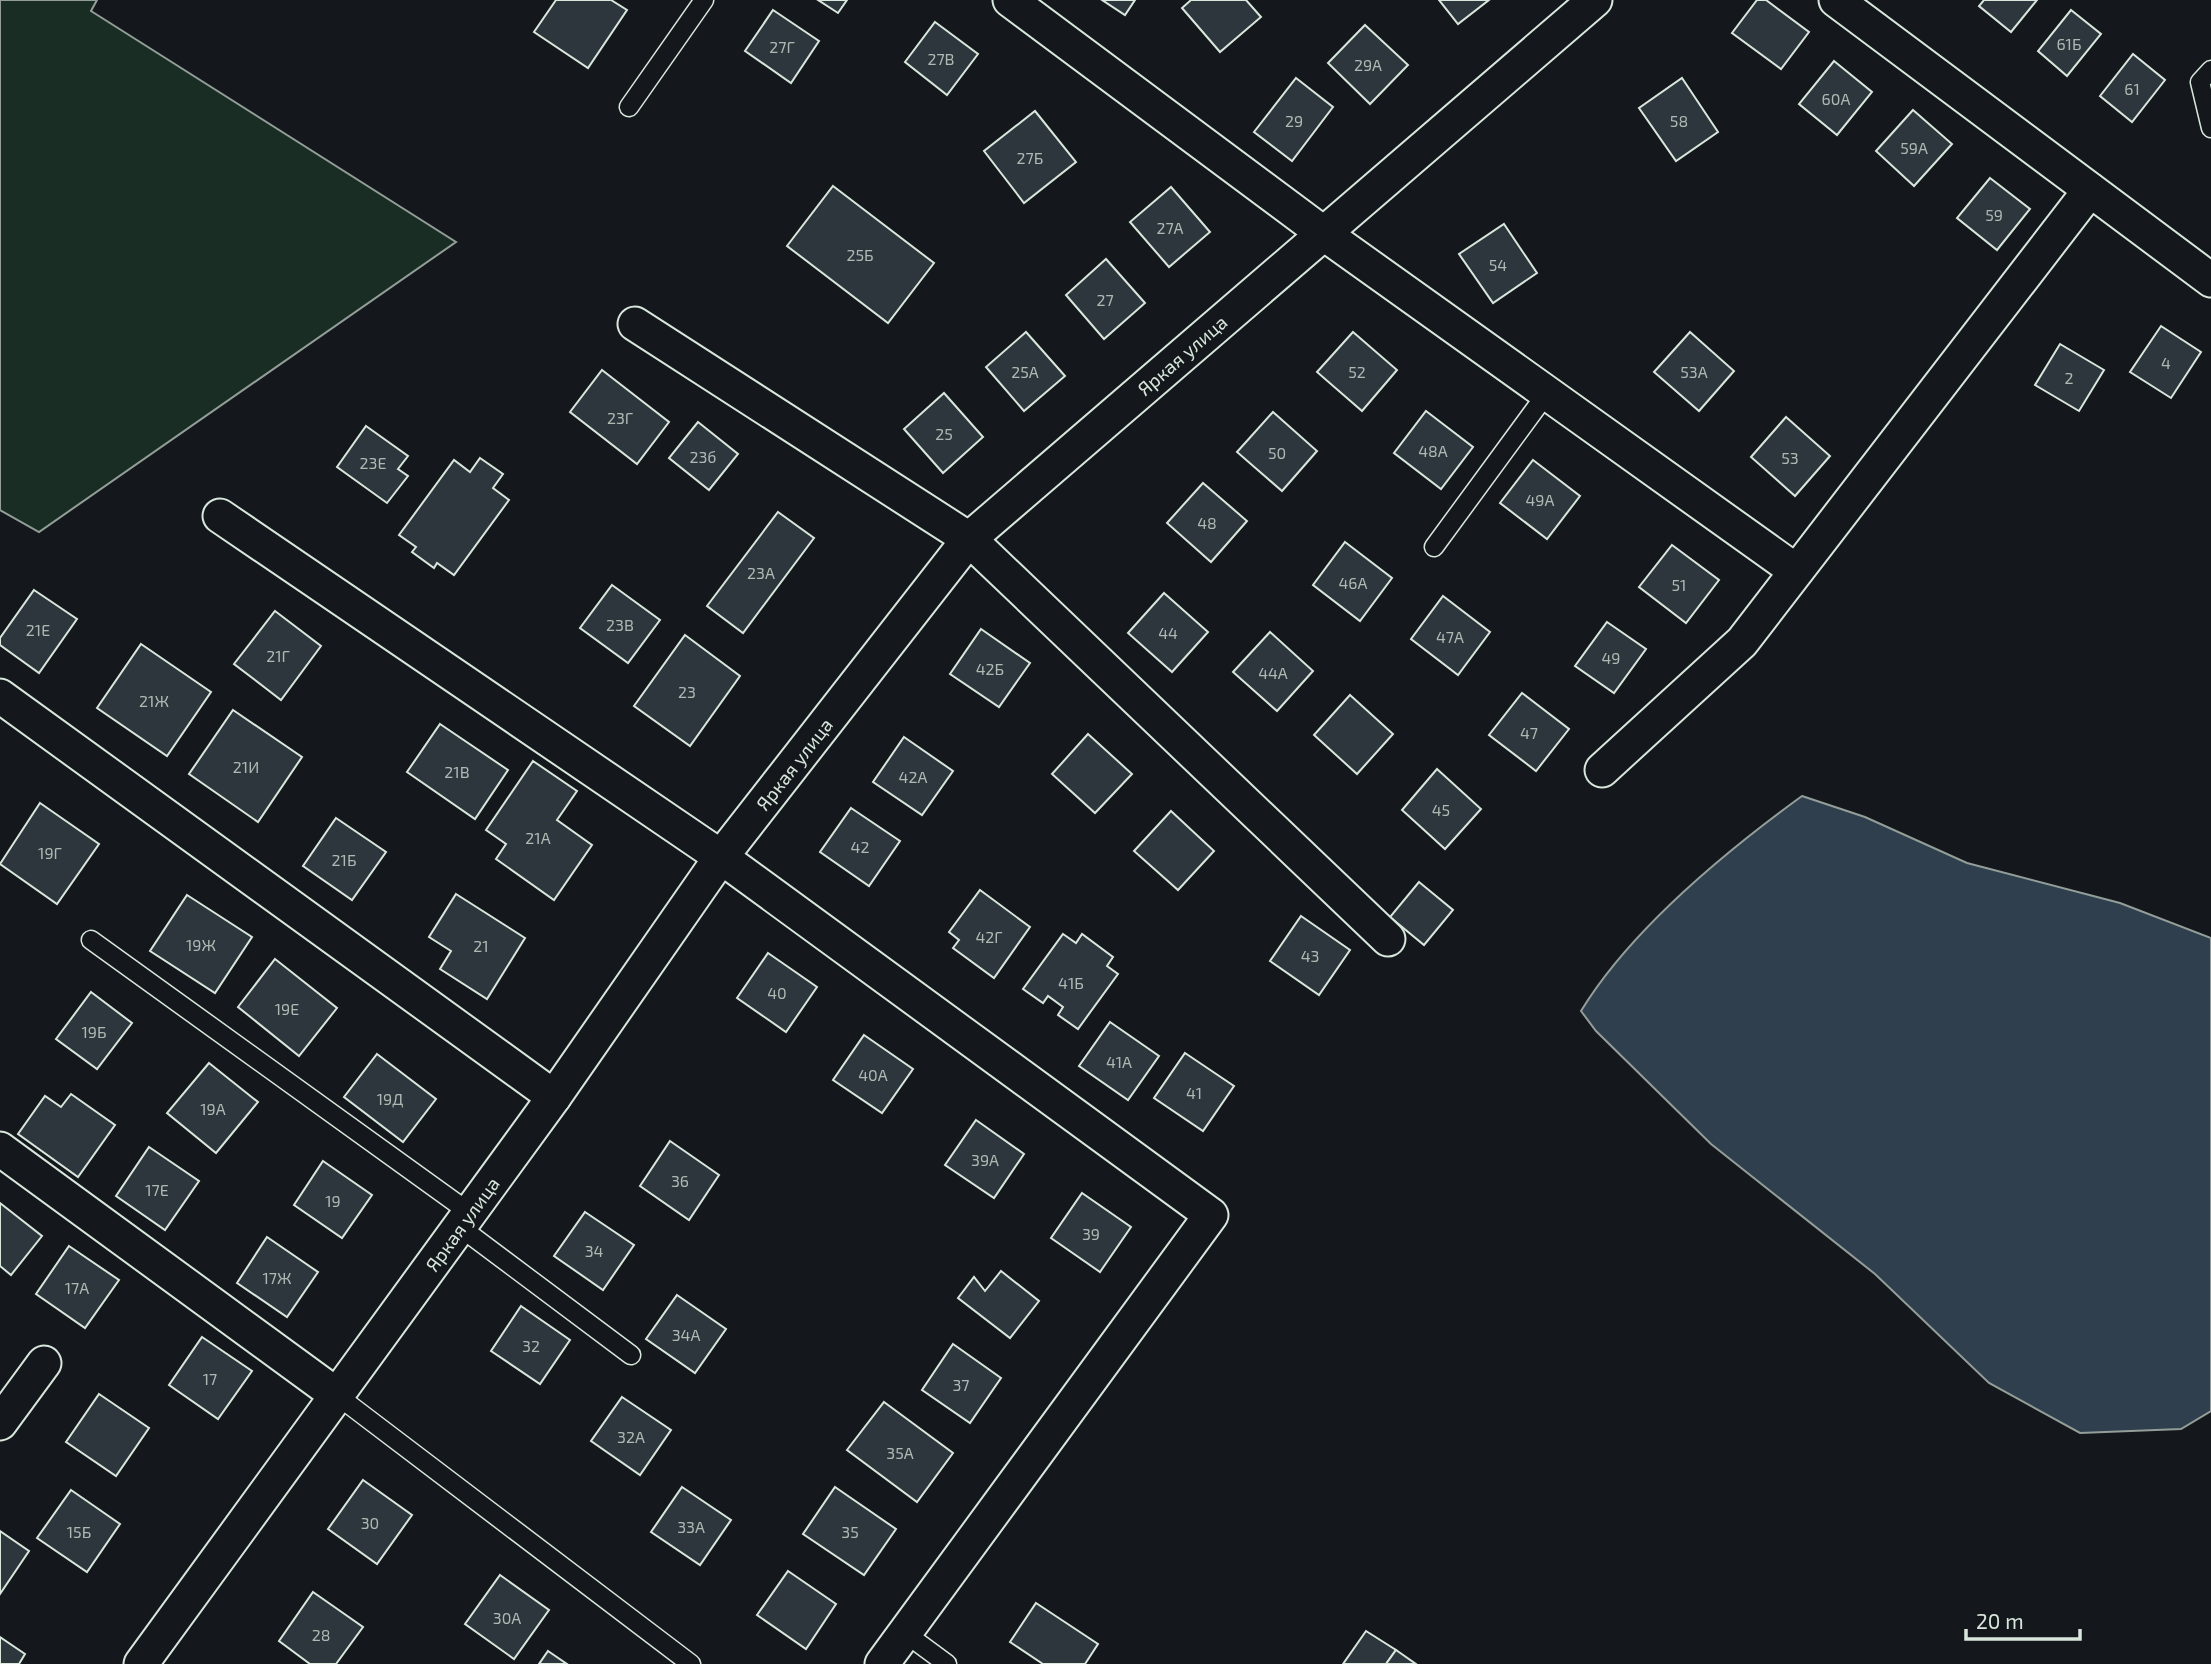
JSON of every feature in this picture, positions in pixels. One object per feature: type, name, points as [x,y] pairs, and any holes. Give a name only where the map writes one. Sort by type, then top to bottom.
[{"type":"street","points":[[1010,0],[1323,233],[1796,571]]},
{"type":"street","name":"Яркая улица","points":[[141,1664],[554,1097],[721,857],[969,539],[1595,0]]},
{"type":"street","points":[[1836,0],[2211,280]]},
{"type":"street","points":[[1602,770],[1742,642],[2090,190]]},
{"type":"street","points":[[635,324],[969,539],[1388,939]]},
{"type":"street","points":[[220,516],[721,857],[1211,1215],[882,1664]]},
{"type":"street","points":[[0,696],[554,1097]]},
{"type":"street","points":[[0,1149],[338,1396]]},
{"type":"street","points":[[0,1423],[44,1363]]},
{"type":"lane","points":[[629,107],[704,0]]},
{"type":"lane","points":[[2211,70],[2200,82],[2211,128]]},
{"type":"lane","points":[[1434,547],[1547,393]]},
{"type":"lane","points":[[91,940],[465,1220],[631,1355]]},
{"type":"lane","points":[[338,1396],[691,1664]]},
{"type":"lane","points":[[905,1633],[947,1664]]},
{"type":"green space","points":[[0,0],[97,0],[91,11],[456,242],[39,532],[0,510]]},
{"type":"water","points":[[1802,796],[1865,817],[1967,863],[2120,903],[2211,938],[2211,1411],[2181,1429],[2080,1433],[1989,1383],[1875,1274],[1711,1144],[1596,1031],[1581,1011],[1626,951],[1681,894],[1711,867]]},
{"type":"building","points":[[556,0],[611,0],[627,10],[588,68],[534,32]]},
{"type":"building","points":[[818,0],[847,0],[838,13]]},
{"type":"building","points":[[1102,0],[1135,0],[1125,15]]},
{"type":"building","points":[[1191,0],[1246,0],[1261,17],[1220,52],[1182,8]]},
{"type":"building","points":[[1439,0],[1489,0],[1458,24]]},
{"type":"building","points":[[1757,0],[1766,0],[1809,32],[1781,69],[1732,33]]},
{"type":"building","points":[[1984,0],[2037,0],[2011,32],[1979,6]]},
{"type":"building","points":[[773,10],[819,41],[791,83],[745,51]]},
{"type":"building","points":[[2071,10],[2101,34],[2067,76],[2038,51]]},
{"type":"building","points":[[935,22],[978,54],[947,95],[905,62]]},
{"type":"building","points":[[1365,25],[1408,65],[1370,104],[1328,63]]},
{"type":"building","points":[[2133,54],[2165,80],[2132,122],[2100,96]]},
{"type":"building","points":[[1834,61],[1872,92],[1837,135],[1799,104]]},
{"type":"building","points":[[1296,78],[1333,107],[1292,161],[1254,132]]},
{"type":"building","points":[[1682,78],[1718,132],[1676,161],[1639,108]]},
{"type":"building","points":[[1913,110],[1952,144],[1914,186],[1876,151]]},
{"type":"building","points":[[1035,111],[1076,162],[1024,203],[984,151]]},
{"type":"building","points":[[1990,178],[2030,209],[1997,250],[1957,218]]},
{"type":"building","points":[[833,186],[934,263],[888,323],[787,246]]},
{"type":"building","points":[[1171,187],[1210,232],[1169,267],[1130,222]]},
{"type":"building","points":[[1504,224],[1537,273],[1493,303],[1459,254]]},
{"type":"building","points":[[1106,259],[1145,303],[1104,339],[1066,295]]},
{"type":"building","points":[[2161,326],[2201,352],[2171,398],[2130,372]]},
{"type":"building","points":[[1026,332],[1065,376],[1024,411],[986,367]]},
{"type":"building","points":[[1353,332],[1397,370],[1362,411],[1317,372]]},
{"type":"building","points":[[1690,332],[1734,371],[1699,411],[1654,372]]},
{"type":"building","points":[[2060,344],[2104,370],[2079,411],[2035,385]]},
{"type":"building","points":[[602,370],[669,422],[637,464],[570,412]]},
{"type":"building","points":[[944,393],[983,437],[943,473],[904,429]]},
{"type":"building","points":[[1426,411],[1473,447],[1441,489],[1394,453]]},
{"type":"building","points":[[1273,412],[1317,451],[1282,491],[1237,452]]},
{"type":"building","points":[[1786,417],[1830,456],[1795,496],[1751,457]]},
{"type":"building","points":[[698,422],[738,454],[709,490],[669,458]]},
{"type":"building","points":[[366,426],[408,456],[398,469],[408,476],[387,503],[337,467]]},
{"type":"building","points":[[480,458],[503,474],[493,488],[509,500],[454,575],[437,563],[434,568],[412,552],[416,547],[399,535],[454,460],[470,472]]},
{"type":"building","points":[[1533,460],[1580,496],[1547,539],[1500,503]]},
{"type":"building","points":[[1203,483],[1247,521],[1211,562],[1167,523]]},
{"type":"building","points":[[778,512],[814,538],[743,633],[707,606]]},
{"type":"building","points":[[1345,542],[1392,578],[1360,621],[1313,585]]},
{"type":"building","points":[[1672,545],[1719,580],[1686,623],[1639,587]]},
{"type":"building","points":[[612,585],[660,620],[628,663],[580,628]]},
{"type":"building","points":[[34,590],[77,619],[39,673],[0,645],[0,638]]},
{"type":"building","points":[[1164,593],[1208,632],[1172,672],[1128,633]]},
{"type":"building","points":[[1443,596],[1490,632],[1458,675],[1411,639]]},
{"type":"building","points":[[275,611],[321,646],[281,700],[234,664]]},
{"type":"building","points":[[1607,622],[1646,649],[1614,693],[1575,666]]},
{"type":"building","points":[[981,629],[1030,663],[999,707],[950,674]]},
{"type":"building","points":[[1270,632],[1313,671],[1277,711],[1233,672]]},
{"type":"building","points":[[685,635],[740,676],[690,746],[634,706]]},
{"type":"building","points":[[141,644],[211,692],[167,756],[97,708]]},
{"type":"building","points":[[1522,693],[1569,729],[1536,771],[1489,735]]},
{"type":"building","points":[[1350,695],[1393,734],[1357,774],[1314,735]]},
{"type":"building","points":[[233,710],[302,757],[258,822],[189,774]]},
{"type":"building","points":[[440,724],[508,770],[475,819],[407,772]]},
{"type":"building","points":[[1088,734],[1132,774],[1095,813],[1052,774]]},
{"type":"building","points":[[904,737],[953,771],[922,815],[873,782]]},
{"type":"building","points":[[533,761],[577,791],[557,820],[592,845],[554,900],[496,859],[506,844],[486,830]]},
{"type":"building","points":[[1437,769],[1481,809],[1445,849],[1402,810]]},
{"type":"building","points":[[40,803],[99,844],[57,904],[0,864]]},
{"type":"building","points":[[851,808],[900,841],[869,886],[820,852]]},
{"type":"building","points":[[1171,811],[1214,851],[1178,890],[1134,851]]},
{"type":"building","points":[[336,818],[386,852],[352,900],[303,866]]},
{"type":"building","points":[[1419,882],[1453,910],[1424,945],[1390,917]]},
{"type":"building","points":[[980,890],[1030,927],[994,978],[953,948],[959,940],[949,932]]},
{"type":"building","points":[[456,894],[525,938],[487,999],[440,969],[451,951],[429,937]]},
{"type":"building","points":[[187,895],[252,937],[215,993],[150,951]]},
{"type":"building","points":[[1301,916],[1350,950],[1319,995],[1270,961]]},
{"type":"building","points":[[1063,934],[1076,943],[1082,934],[1113,957],[1107,966],[1118,974],[1078,1029],[1058,1015],[1063,1007],[1048,996],[1043,1003],[1023,989]]},
{"type":"building","points":[[768,953],[817,987],[786,1032],[737,998]]},
{"type":"building","points":[[275,959],[337,1008],[299,1056],[238,1007]]},
{"type":"building","points":[[91,992],[132,1023],[97,1069],[56,1039]]},
{"type":"building","points":[[1110,1022],[1159,1056],[1128,1100],[1079,1066]]},
{"type":"building","points":[[864,1035],[913,1069],[882,1113],[833,1080]]},
{"type":"building","points":[[1185,1053],[1234,1086],[1203,1131],[1154,1098]]},
{"type":"building","points":[[377,1054],[436,1099],[403,1142],[344,1097]]},
{"type":"building","points":[[209,1063],[258,1102],[216,1153],[167,1113]]},
{"type":"building","points":[[71,1094],[115,1125],[78,1177],[18,1134],[45,1096],[61,1107]]},
{"type":"building","points":[[976,1120],[1024,1154],[994,1198],[945,1165]]},
{"type":"building","points":[[670,1141],[719,1175],[689,1220],[640,1186]]},
{"type":"building","points":[[149,1147],[199,1181],[165,1230],[116,1196]]},
{"type":"building","points":[[323,1161],[372,1195],[342,1238],[294,1205]]},
{"type":"building","points":[[1082,1193],[1131,1227],[1100,1272],[1051,1238]]},
{"type":"building","points":[[0,1203],[42,1236],[11,1275],[0,1266]]},
{"type":"building","points":[[585,1212],[634,1245],[603,1290],[554,1256]]},
{"type":"building","points":[[267,1237],[318,1272],[287,1317],[237,1283]]},
{"type":"building","points":[[69,1246],[119,1280],[85,1328],[36,1294]]},
{"type":"building","points":[[1001,1271],[1039,1301],[1010,1338],[958,1298],[974,1277],[985,1291]]},
{"type":"building","points":[[677,1295],[726,1329],[695,1373],[646,1339]]},
{"type":"building","points":[[521,1306],[570,1340],[540,1384],[491,1351]]},
{"type":"building","points":[[202,1337],[252,1371],[218,1419],[169,1385]]},
{"type":"building","points":[[953,1344],[1001,1378],[970,1423],[922,1390]]},
{"type":"building","points":[[99,1394],[149,1428],[116,1476],[66,1442]]},
{"type":"building","points":[[622,1397],[671,1430],[640,1475],[591,1441]]},
{"type":"building","points":[[884,1402],[953,1453],[917,1502],[847,1450]]},
{"type":"building","points":[[363,1480],[412,1515],[377,1564],[328,1529]]},
{"type":"building","points":[[682,1487],[731,1520],[700,1565],[651,1532]]},
{"type":"building","points":[[835,1487],[896,1529],[864,1575],[803,1534]]},
{"type":"building","points":[[71,1490],[120,1524],[87,1572],[37,1538]]},
{"type":"building","points":[[0,1531],[29,1551],[0,1594]]},
{"type":"building","points":[[788,1571],[836,1604],[806,1649],[757,1615]]},
{"type":"building","points":[[500,1575],[549,1610],[514,1659],[465,1624]]},
{"type":"building","points":[[313,1592],[363,1627],[336,1664],[310,1664],[279,1641]]},
{"type":"building","points":[[1036,1603],[1098,1644],[1085,1664],[1043,1664],[1010,1642]]},
{"type":"building","points":[[1366,1631],[1396,1650],[1386,1664],[1343,1664]]},
{"type":"building","points":[[0,1637],[25,1654],[19,1664],[0,1664]]},
{"type":"building","points":[[1396,1650],[1416,1664],[1386,1664]]},
{"type":"building","points":[[548,1651],[567,1664],[539,1664]]}]
